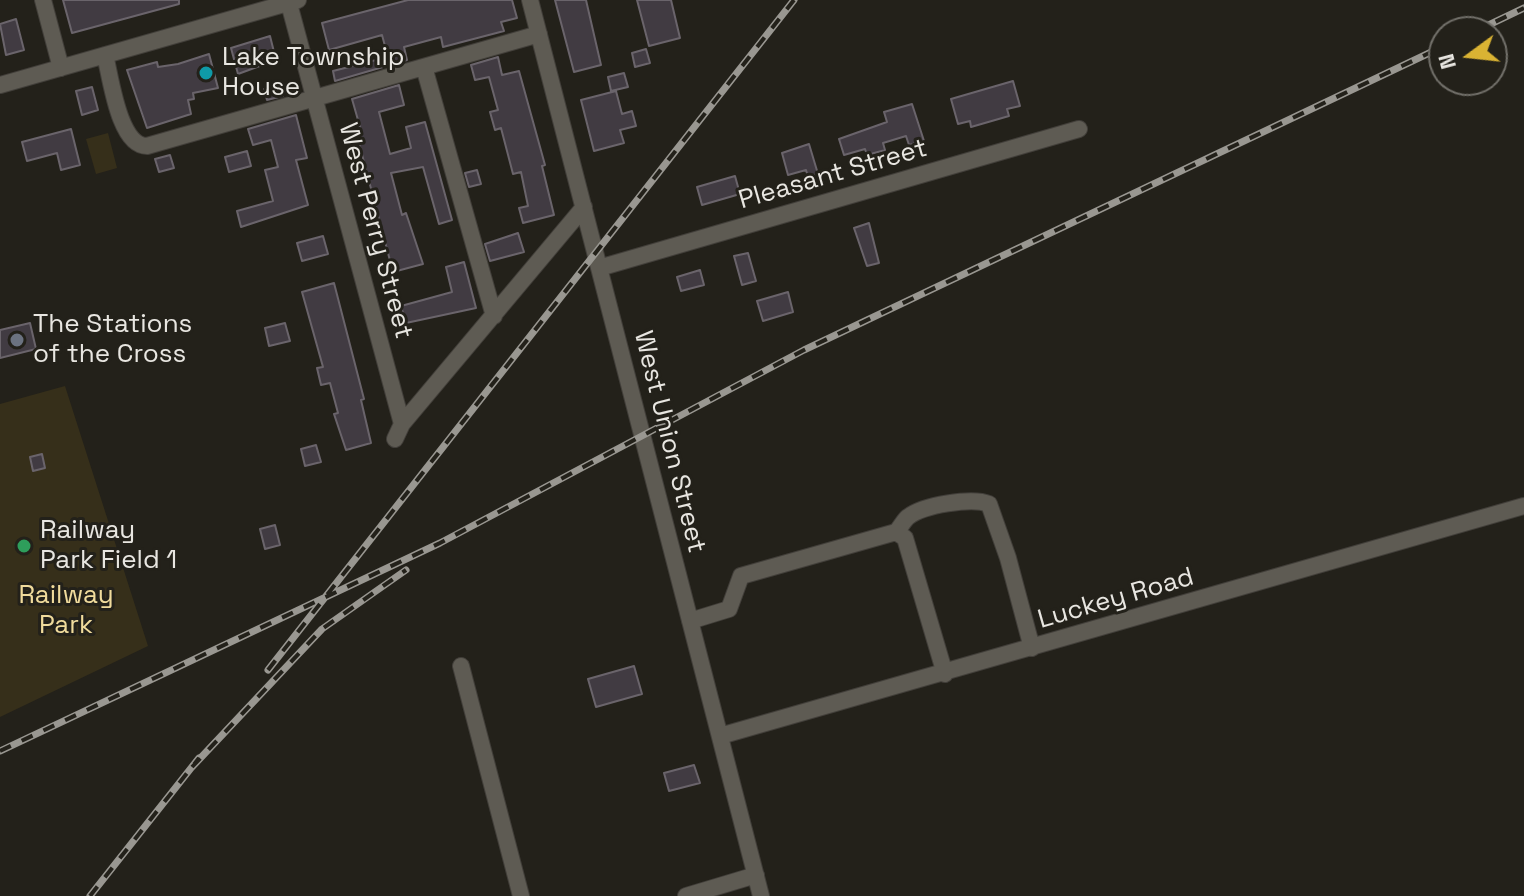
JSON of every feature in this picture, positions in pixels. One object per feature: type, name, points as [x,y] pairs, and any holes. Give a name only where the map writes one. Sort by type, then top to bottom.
[{"type":"street","points":[[43,0],[61,68]]},
{"type":"street","name":"West Union Street","points":[[530,0],[761,896]]},
{"type":"street","points":[[0,85],[293,1]]},
{"type":"street","name":"West Perry Street","points":[[293,1],[399,432],[494,316]]},
{"type":"street","points":[[105,55],[127,136],[140,146],[539,34]]},
{"type":"street","points":[[424,67],[494,316]]},
{"type":"street","name":"Pleasant Street","points":[[599,268],[1079,129]]},
{"type":"street","points":[[494,316],[584,207]]},
{"type":"street","points":[[690,621],[729,609],[741,576],[896,532],[908,517],[923,510],[975,498],[989,504],[1032,648]]},
{"type":"street","name":"Luckey Road","points":[[720,736],[1524,506]]},
{"type":"street","points":[[896,532],[905,538],[945,674]]},
{"type":"street","points":[[461,666],[521,896]]},
{"type":"street","points":[[686,896],[756,875]]},
{"type":"green space","points":[[108,133],[117,168],[96,174],[86,139]]},
{"type":"green space","name":"Railway Park","points":[[65,386],[148,646],[0,717],[0,404]]},
{"type":"building","points":[[63,0],[179,0],[179,4],[72,33]]},
{"type":"building","points":[[408,0],[512,0],[517,18],[501,22],[504,31],[443,47],[441,37],[404,47],[407,60],[335,81],[333,71],[388,57],[382,35],[329,50],[322,23]]},
{"type":"building","points":[[555,0],[586,0],[601,65],[574,72]]},
{"type":"building","points":[[637,0],[671,0],[680,38],[649,46]]},
{"type":"building","points":[[16,19],[24,50],[6,55],[0,24]]},
{"type":"building","points":[[270,36],[276,60],[238,74],[231,48]]},
{"type":"building","points":[[646,49],[650,63],[635,67],[632,53]]},
{"type":"building","points":[[209,54],[218,88],[193,93],[194,99],[188,100],[191,114],[147,128],[127,70],[157,62],[158,67],[178,64]]},
{"type":"building","points":[[498,57],[502,75],[519,71],[545,165],[542,166],[554,215],[523,223],[519,208],[528,206],[521,172],[513,174],[501,128],[495,130],[490,112],[498,110],[489,77],[475,80],[471,65]]},
{"type":"building","points":[[624,73],[628,87],[611,91],[608,77]]},
{"type":"building","points":[[1013,81],[1020,106],[1007,109],[1009,116],[971,127],[970,121],[958,124],[951,99]]},
{"type":"building","points":[[280,85],[283,96],[267,100],[264,89]]},
{"type":"building","points":[[399,85],[404,105],[379,112],[390,154],[411,148],[406,127],[425,122],[452,220],[439,224],[423,167],[391,173],[402,215],[406,213],[423,264],[393,272],[355,128],[360,127],[352,99]]},
{"type":"building","points":[[92,87],[98,110],[82,115],[76,91]]},
{"type":"building","points":[[616,91],[622,114],[632,111],[636,126],[620,130],[624,143],[594,151],[581,100]]},
{"type":"building","points":[[912,104],[924,141],[909,145],[906,136],[883,143],[885,150],[867,155],[865,149],[844,155],[839,139],[887,122],[884,112]]},
{"type":"building","points":[[296,115],[307,158],[296,160],[308,205],[241,227],[237,211],[273,201],[265,170],[278,167],[271,140],[253,145],[248,129]]},
{"type":"building","points":[[71,129],[80,165],[61,170],[57,153],[27,161],[22,142]]},
{"type":"building","points":[[809,144],[818,174],[808,177],[806,170],[788,175],[782,153]]},
{"type":"building","points":[[247,151],[251,166],[229,172],[225,157]]},
{"type":"building","points":[[170,155],[174,168],[159,172],[155,159]]},
{"type":"building","points":[[477,170],[481,184],[469,187],[465,173]]},
{"type":"building","points":[[735,176],[740,194],[702,205],[697,187]]},
{"type":"building","points":[[869,223],[879,263],[867,266],[854,228]]},
{"type":"building","points":[[518,233],[524,252],[490,261],[485,244]]},
{"type":"building","points":[[323,236],[328,254],[302,261],[297,243]]},
{"type":"building","points":[[748,253],[756,281],[742,285],[734,256]]},
{"type":"building","points":[[464,262],[476,308],[406,323],[401,306],[452,292],[446,267]]},
{"type":"building","points":[[700,270],[704,285],[681,291],[677,277]]},
{"type":"building","points":[[334,283],[364,399],[361,400],[371,443],[346,450],[334,414],[338,413],[330,383],[321,385],[317,368],[323,367],[302,292]]},
{"type":"building","points":[[788,292],[793,312],[763,321],[757,301]]},
{"type":"building","name":"The Stations of the Cross","points":[[30,323],[36,349],[0,358],[0,330]]},
{"type":"building","points":[[285,323],[290,341],[269,346],[265,328]]},
{"type":"building","points":[[316,445],[321,462],[305,466],[301,449]]},
{"type":"building","points":[[42,454],[45,468],[33,471],[30,457]]},
{"type":"building","points":[[275,525],[280,545],[265,549],[260,529]]},
{"type":"building","points":[[634,666],[642,694],[596,707],[588,679]]},
{"type":"building","points":[[694,765],[700,783],[669,791],[664,773]]},
{"type":"railway","points":[[268,670],[794,0]]},
{"type":"railway","points":[[1507,16],[1524,8]]},
{"type":"railway","points":[[0,751],[440,543],[804,350],[1428,54]]},
{"type":"railway","points":[[192,767],[322,629],[406,570]]},
{"type":"railway","points":[[90,896],[199,758]]},
{"type":"place","name":"Lake Township House","points":[[206,73]]},
{"type":"place","name":"The Stations of the Cross","points":[[17,340]]},
{"type":"place","name":"Railway Park Field 1","points":[[24,546]]}]
